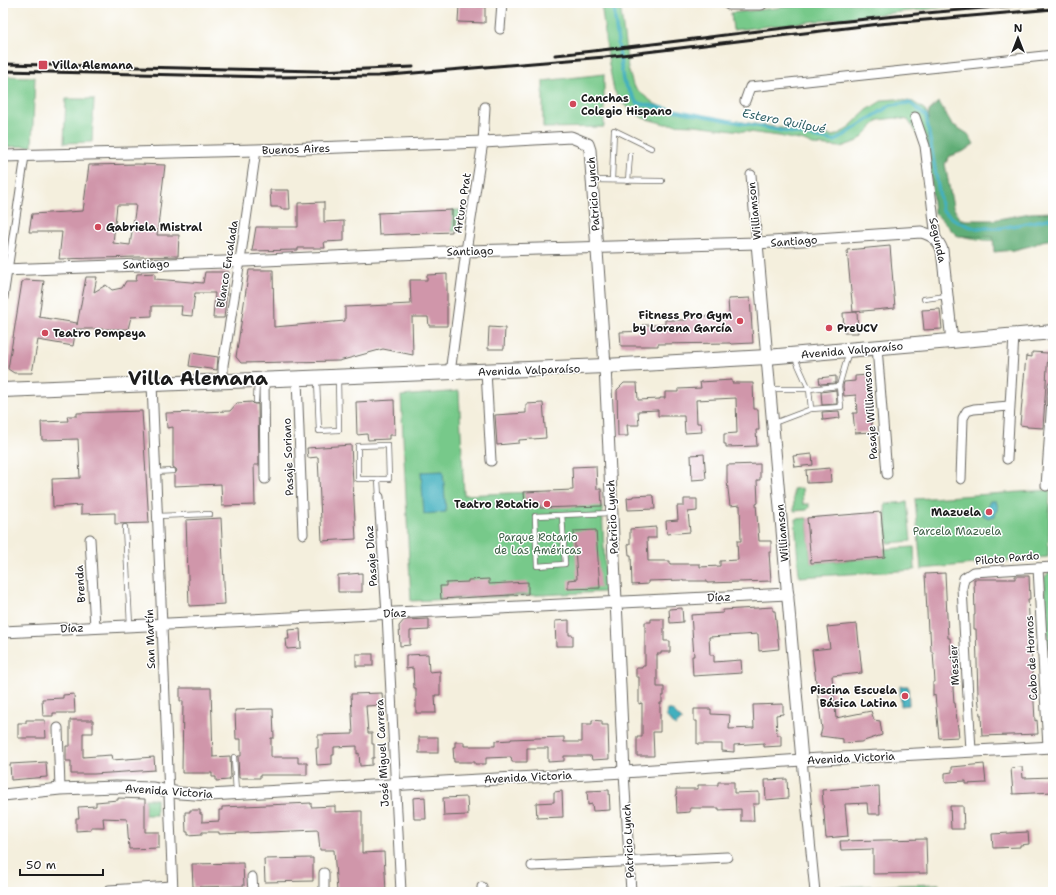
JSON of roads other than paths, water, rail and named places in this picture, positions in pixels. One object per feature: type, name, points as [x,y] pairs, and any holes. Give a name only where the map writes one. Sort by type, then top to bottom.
[{"type":"main road","points":[[732,3],[762,3]]},
{"type":"main road","name":"Avenida Valparaíso","points":[[3,390],[606,366],[767,357],[1053,332]]},
{"type":"street","points":[[500,29],[502,3]]},
{"type":"street","points":[[745,101],[750,87],[1053,55]]},
{"type":"street","name":"Arturo Prat","points":[[450,373],[466,251],[483,142],[485,107]]},
{"type":"street","name":"Segunda","points":[[915,117],[925,146],[936,238],[942,250],[952,341]]},
{"type":"street","name":"Buenos Aires","points":[[3,156],[256,150],[483,142],[571,137],[588,144]]},
{"type":"street","name":"Patricio Lynch","points":[[588,144],[590,150],[598,248],[606,366],[624,772],[631,892]]},
{"type":"street","name":"Blanco Encalada","points":[[223,382],[223,365],[256,150]]},
{"type":"street","points":[[3,304],[6,270],[25,156]]},
{"type":"street","name":"Williamson","points":[[751,175],[802,760],[815,892]]},
{"type":"street","name":"Santiago","points":[[6,270],[466,251],[757,243],[921,232],[936,238]]},
{"type":"street","points":[[1007,459],[1014,335]]},
{"type":"street","name":"Pasaje Williamson","points":[[878,347],[887,474]]},
{"type":"street","points":[[486,371],[491,461]]},
{"type":"street","name":"Pasaje Soriano","points":[[298,379],[303,534]]},
{"type":"street","points":[[260,380],[265,479]]},
{"type":"street","name":"San Martín","points":[[152,384],[172,889]]},
{"type":"street","points":[[1046,486],[1051,464],[1053,385]]},
{"type":"street","points":[[961,479],[963,418],[967,412],[974,409],[1009,406]]},
{"type":"street","name":"Pasaje Díaz","points":[[379,497],[387,614]]},
{"type":"street","name":"Brenda","points":[[90,539],[95,627]]},
{"type":"street","name":"Piloto Pardo","points":[[964,578],[973,572],[1053,567]]},
{"type":"street","name":"Cabo de Hornos","points":[[1038,568],[1043,656],[1051,747]]},
{"type":"street","name":"Messier","points":[[964,578],[962,588],[971,751]]},
{"type":"street","name":"Díaz","points":[[3,632],[788,594]]},
{"type":"street","name":"José Miguel Carrera","points":[[387,614],[401,892]]},
{"type":"street","points":[[1043,656],[1053,656]]},
{"type":"street","points":[[58,728],[60,789]]},
{"type":"street","name":"Avenida Victoria","points":[[3,795],[60,789],[140,788],[209,795],[1051,747]]},
{"type":"street","points":[[532,866],[727,856]]},
{"type":"street","points":[[324,873],[324,892]]},
{"type":"street","points":[[252,877],[253,892]]},
{"type":"street","points":[[109,890],[172,889]]},
{"type":"lane","points":[[612,180],[614,130],[651,148]]},
{"type":"lane","points":[[628,180],[630,155]]},
{"type":"lane","points":[[592,180],[662,181]]},
{"type":"lane","points":[[924,299],[947,296]]},
{"type":"lane","points":[[773,424],[811,409],[841,406],[838,386],[849,350]]},
{"type":"lane","points":[[793,355],[809,389],[811,409]]},
{"type":"lane","points":[[317,378],[319,431],[339,430],[338,377]]},
{"type":"lane","points":[[256,401],[260,380]]},
{"type":"lane","points":[[770,389],[809,389],[838,386]]},
{"type":"lane","points":[[388,445],[389,479],[378,479],[358,479],[358,446],[388,445]]},
{"type":"lane","points":[[155,472],[173,471]]},
{"type":"lane","points":[[378,479],[379,497]]},
{"type":"lane","points":[[562,515],[564,564],[537,566],[534,516],[612,513]]},
{"type":"lane","points":[[157,516],[210,514]]},
{"type":"lane","points":[[125,527],[130,625]]},
{"type":"lane","points":[[234,757],[236,793]]},
{"type":"water","points":[[443,471],[446,512],[424,514],[421,472]]},
{"type":"water","name":"Mazuela","points":[[990,501],[996,501],[998,507],[995,516],[988,518],[983,515],[982,510],[987,507]]},
{"type":"water","name":"Piscina Escuela Básica Latina","points":[[900,686],[908,686],[909,705],[901,706]]},
{"type":"water","points":[[667,710],[672,710],[682,720],[675,726],[666,716]]},
{"type":"waterway","name":"Estero Quilpué","points":[[614,3],[623,81],[637,103],[835,141],[891,105],[910,103],[926,116],[942,210],[956,221],[974,228],[1001,228],[1053,218]]},
{"type":"railway","points":[[555,55],[819,24],[1044,3]]},
{"type":"railway","points":[[3,71],[272,77],[378,76],[605,57],[879,24],[1053,9]]},
{"type":"railway","points":[[3,64],[318,71],[413,67]]},
{"type":"place","name":"Villa Alemana","points":[[43,65]]},
{"type":"place","name":"Canchas Colegio Hispano","points":[[573,104]]},
{"type":"place","name":"Gabriela Mistral","points":[[98,227]]},
{"type":"place","name":"Fitness Pro Gym by Lorena García","points":[[740,321]]},
{"type":"place","name":"PreUCV","points":[[829,328]]},
{"type":"place","name":"Teatro Pompeya","points":[[45,333]]},
{"type":"place","name":"Teatro Rotatio","points":[[547,504]]},
{"type":"place","name":"Mazuela","points":[[989,512]]},
{"type":"place","name":"Piscina Escuela Básica Latina","points":[[905,696]]},
{"type":"district","name":"Villa Alemana","points":[[198,378]]},
{"type":"park label","name":"Parcela Mazuela","points":[[957,531]]},
{"type":"park label","name":"Parque Rotario de Las Américas","points":[[538,543]]}]
